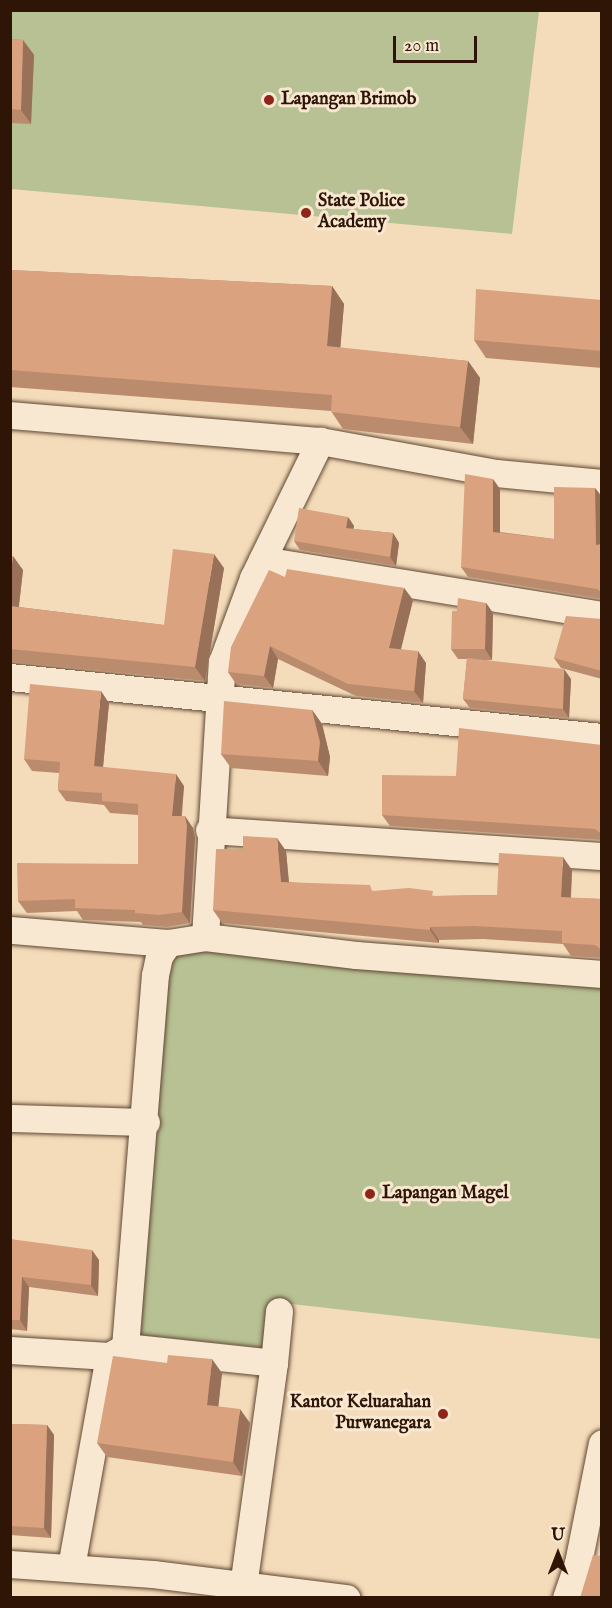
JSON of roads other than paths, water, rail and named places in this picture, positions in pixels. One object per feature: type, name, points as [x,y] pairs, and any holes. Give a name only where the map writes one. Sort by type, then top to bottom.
[{"type":"street","points":[[10,415],[320,441],[496,472],[602,483]]},
{"type":"street","points":[[205,937],[216,697],[231,630],[320,441]]},
{"type":"street","points":[[262,560],[602,615]]},
{"type":"street","points":[[10,677],[602,737]]},
{"type":"street","points":[[209,830],[602,856]]},
{"type":"street","points":[[12,930],[168,943],[205,937],[356,955],[602,974]]},
{"type":"street","points":[[71,1567],[117,1352],[146,1122],[155,975],[159,956],[168,943]]},
{"type":"street","points":[[10,1118],[146,1122]]},
{"type":"street","points":[[243,1586],[279,1311]]},
{"type":"street","points":[[10,1350],[117,1352],[274,1363]]},
{"type":"street","points":[[566,1598],[578,1563],[602,1443]]},
{"type":"street","points":[[10,1564],[71,1567],[347,1598]]},
{"type":"place","name":"Lapangan Brimob","points":[[269,100]]},
{"type":"place","name":"State Police Academy","points":[[306,213]]},
{"type":"place","name":"Lapangan Magel","points":[[370,1194]]},
{"type":"place","name":"Kantor Keluarahan Purwanegara","points":[[443,1414]]}]
